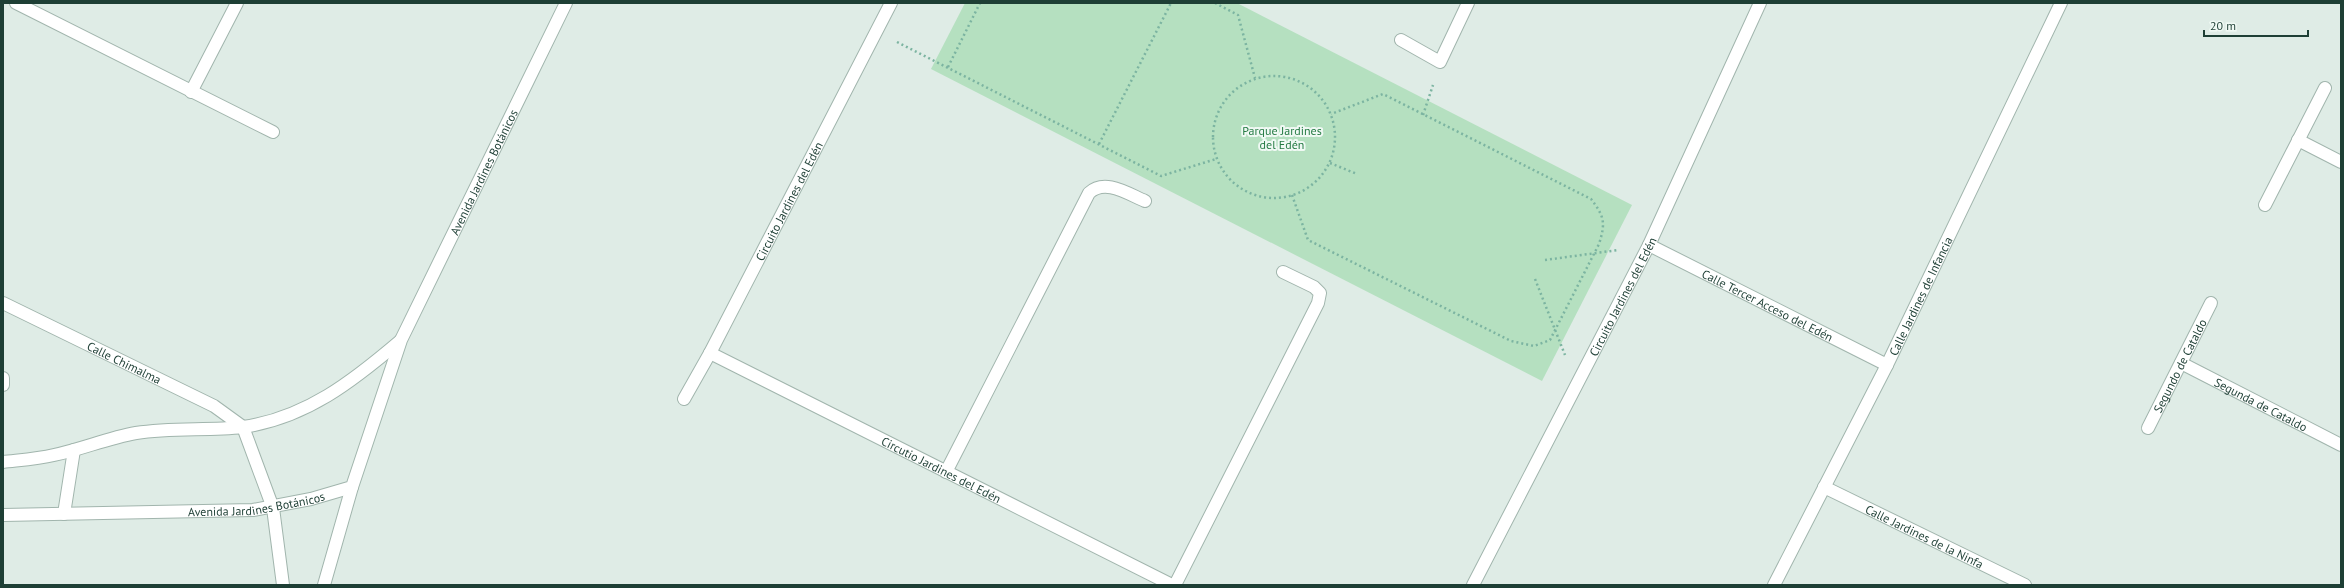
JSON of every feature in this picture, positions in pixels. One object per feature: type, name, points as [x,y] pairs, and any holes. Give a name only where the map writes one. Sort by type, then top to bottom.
[{"type":"street","points":[[16,3],[273,132]]},
{"type":"street","points":[[191,92],[237,3]]},
{"type":"street","name":"Avenida Jardines Botánicos","points":[[3,515],[217,513],[273,508],[352,488],[401,340],[566,3]]},
{"type":"street","name":"Circuito Jardines del Edén","points":[[684,399],[710,354],[891,3]]},
{"type":"street","points":[[1401,40],[1440,62],[1468,3]]},
{"type":"street","name":"Circuito Jardines del Edén","points":[[1473,585],[1649,244],[1760,3]]},
{"type":"street","name":"Calle Jardines de Infancia","points":[[1774,585],[1887,365],[2061,3]]},
{"type":"street","points":[[2265,205],[2325,88]]},
{"type":"street","points":[[2298,140],[2341,162]]},
{"type":"street","points":[[946,472],[1090,193],[1096,187],[1106,186],[1145,201]]},
{"type":"street","name":"Calle Tercer Acceso del Edén","points":[[1649,244],[1887,365]]},
{"type":"street","points":[[1175,585],[1318,303],[1320,293],[1314,287],[1283,272]]},
{"type":"street","name":"Calle Chimalma","points":[[3,303],[214,406],[243,426]]},
{"type":"street","name":"Segundo de Cataldo","points":[[2148,428],[2211,303]]},
{"type":"street","name":"Avenida Jardines Botánicos","points":[[3,462],[54,455],[74,450],[105,439],[137,433],[172,429],[243,426],[282,418],[308,408],[335,393],[401,340]]},
{"type":"street","name":"Circutio Jardines del Edén","points":[[710,354],[1172,585]]},
{"type":"street","name":"Segunda de Cataldo","points":[[2181,363],[2341,446]]},
{"type":"street","points":[[3,378],[3,385]]},
{"type":"street","points":[[243,426],[273,508],[283,585]]},
{"type":"street","points":[[64,514],[74,450]]},
{"type":"street","name":"Calle Jardines de la Ninfa","points":[[1824,487],[2025,585]]},
{"type":"street","points":[[324,585],[352,488]]},
{"type":"path","points":[[948,67],[980,3]]},
{"type":"path","points":[[1099,144],[1171,3]]},
{"type":"path","points":[[1215,3],[1238,15],[1255,78]]},
{"type":"path","points":[[876,32],[948,67],[1161,176],[1216,159]]},
{"type":"path","points":[[1423,115],[1440,62]]},
{"type":"path","points":[[1275,75],[1295,79],[1313,89],[1327,104],[1330,114],[1334,123],[1336,143],[1330,163],[1318,180],[1302,192],[1282,198],[1262,197],[1243,190],[1227,177],[1216,159],[1212,140],[1217,114],[1223,101],[1237,87],[1255,78],[1275,75]]},
{"type":"path","points":[[1292,195],[1308,240],[1512,341],[1534,346],[1550,340],[1594,255],[1604,227],[1601,212],[1591,199],[1383,94],[1330,114]]},
{"type":"path","points":[[1330,163],[1356,174]]},
{"type":"path","points":[[1545,260],[1594,255],[1649,244]]},
{"type":"path","points":[[1535,279],[1556,329],[1576,386]]},
{"type":"green space","name":"Parque Jardines del Edén","points":[[965,3],[1237,3],[1632,205],[1542,381],[931,69]]}]
